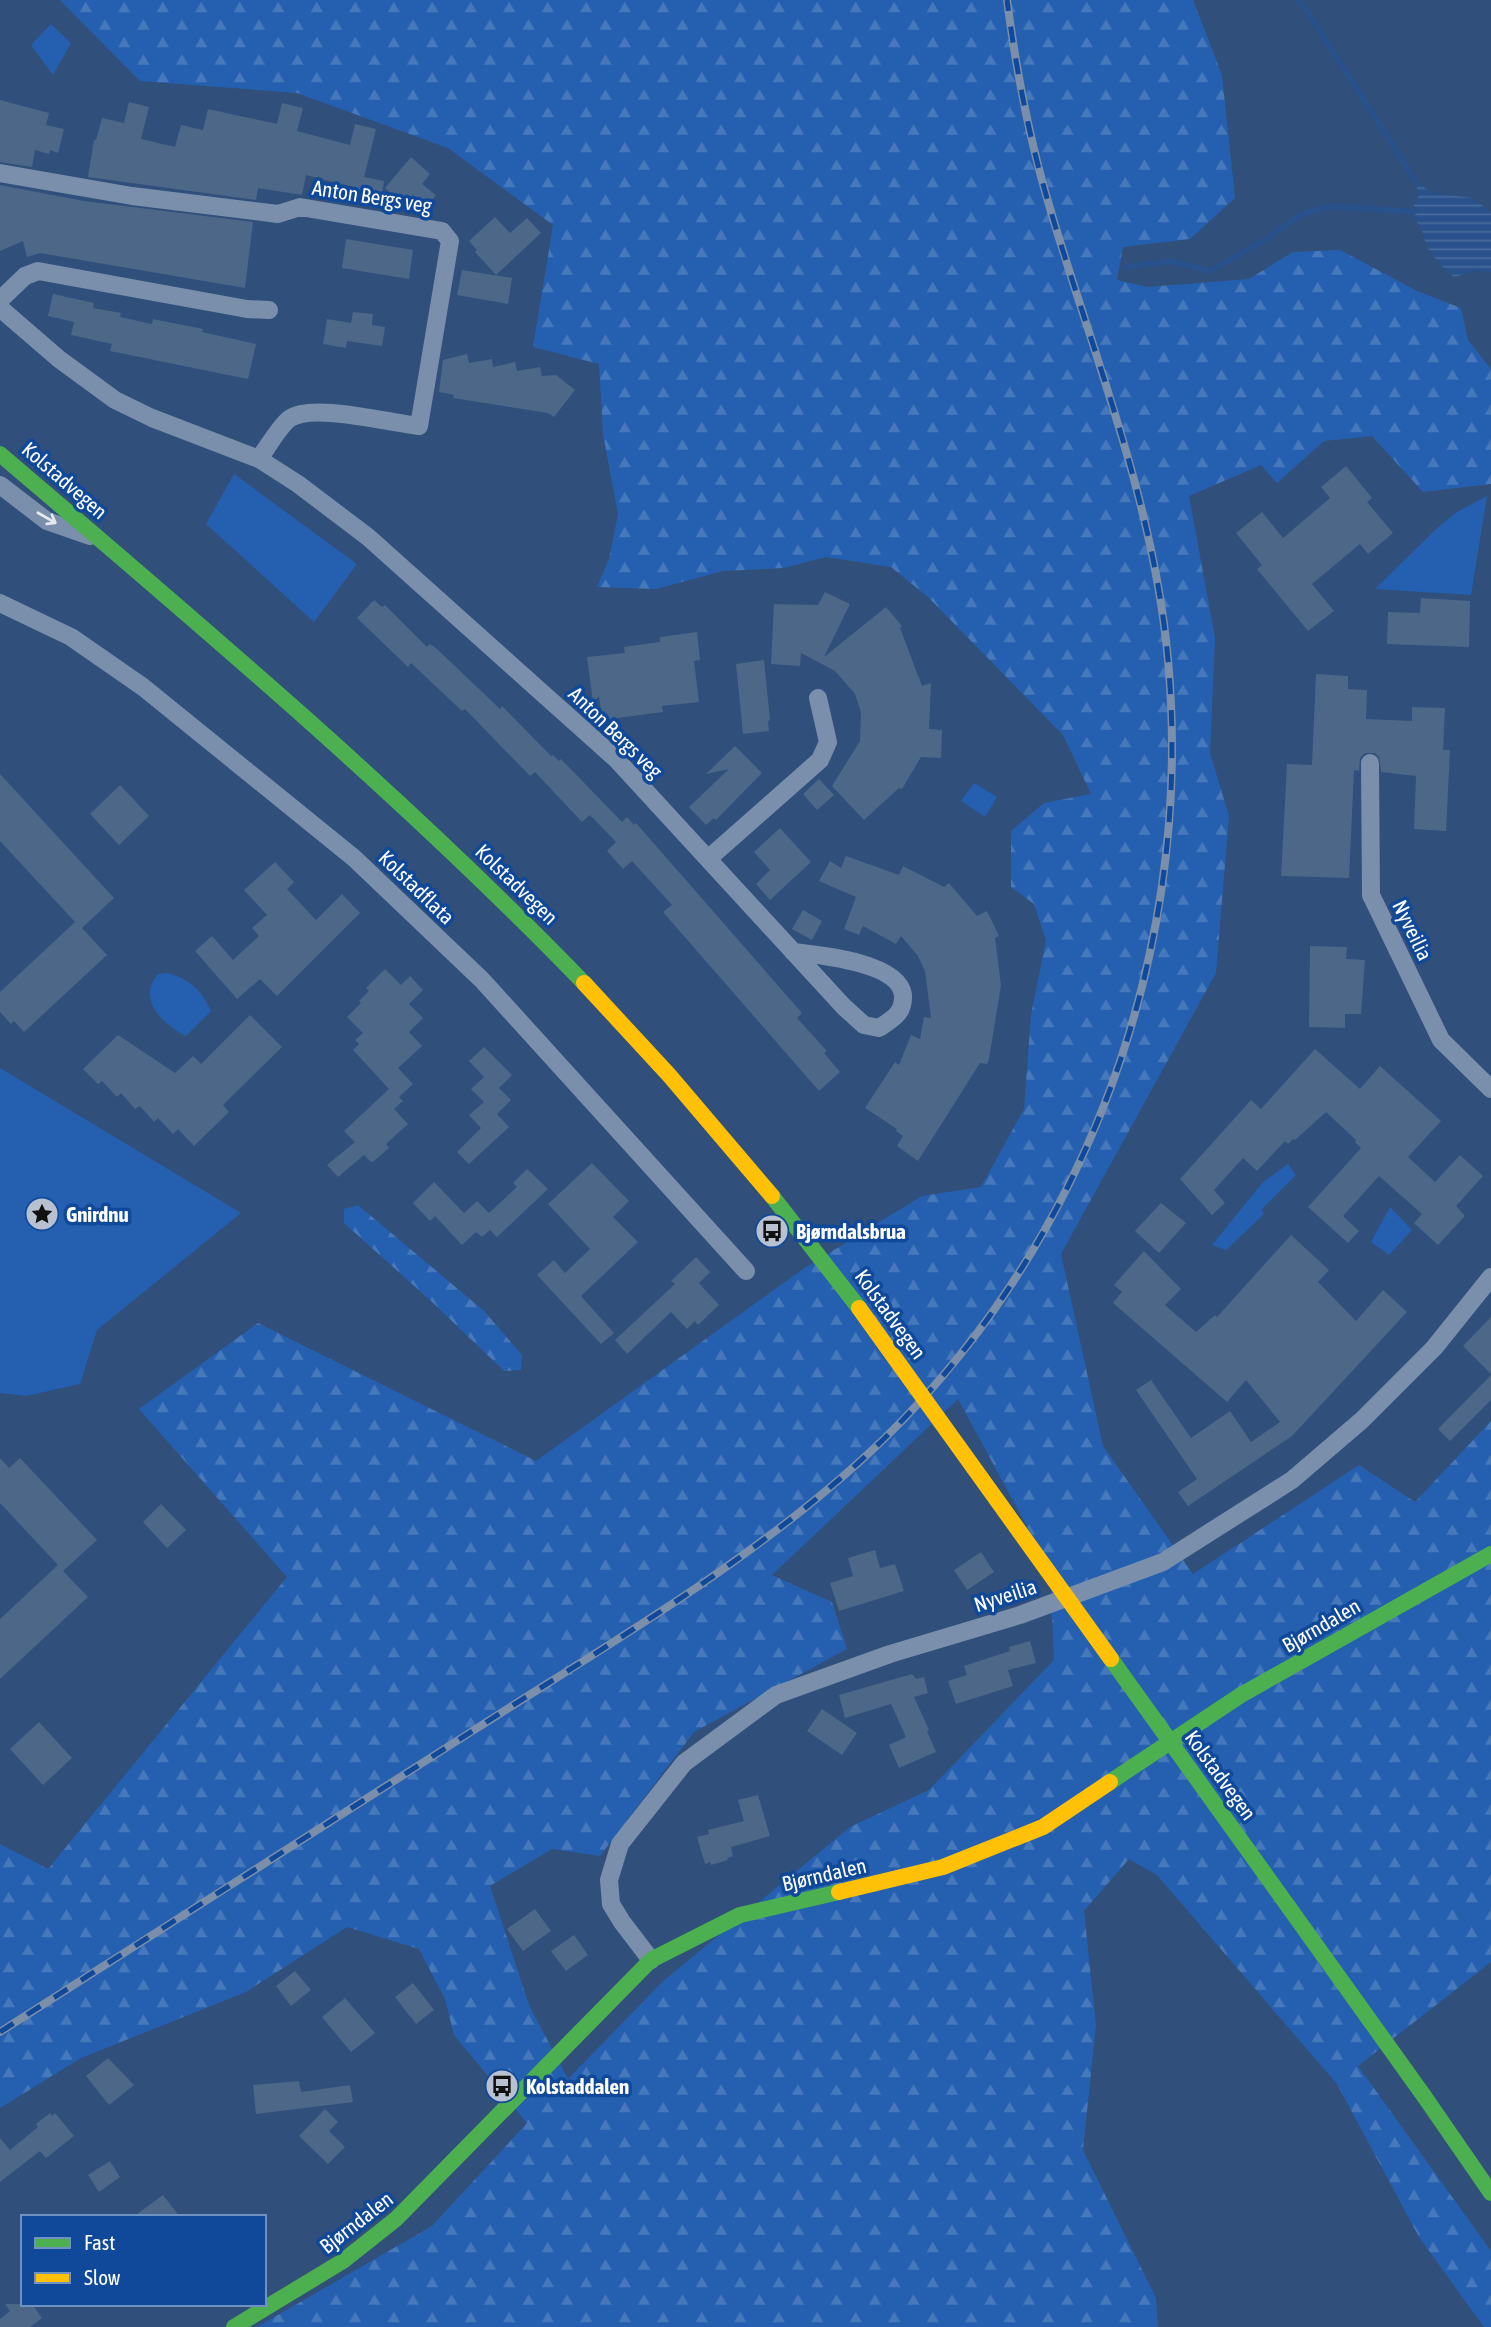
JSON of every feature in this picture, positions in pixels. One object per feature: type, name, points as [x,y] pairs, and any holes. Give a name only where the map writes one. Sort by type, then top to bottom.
[{"type":"main road","name":"Kolstadvegen","points":[[0,454],[388,792],[545,943],[637,1039],[734,1149],[787,1213],[859,1308],[1491,2193]]},
{"type":"main road","name":"Bjørndalen","points":[[234,2327],[343,2262],[396,2219],[652,1960],[740,1915],[943,1867],[1043,1827],[1241,1695],[1491,1554]]},
{"type":"street","name":"Anton Bergs veg","points":[[0,173],[132,196],[278,215],[300,207],[442,231],[447,235],[450,241],[419,426],[334,413],[309,412],[289,419],[259,459]]},
{"type":"street","points":[[0,300],[25,276],[38,271],[247,309],[269,310]]},
{"type":"street","name":"Anton Bergs veg","points":[[0,308],[60,359],[116,400],[152,418],[259,459],[298,484],[368,537],[616,759],[709,858],[793,952],[844,1007],[864,1025],[880,1028],[896,1017],[903,1006],[902,992],[897,981],[886,972],[831,957],[793,952]]},
{"type":"street","name":"Kolstadvegen","points":[[0,485],[47,520],[100,540]]},
{"type":"street","name":"Kolstadflata","points":[[0,603],[71,637],[143,687],[354,858],[482,980],[747,1271]]},
{"type":"street","points":[[709,858],[820,760],[828,742],[818,698]]},
{"type":"street","name":"Nyveilia","points":[[1370,763],[1371,895],[1441,1040],[1491,1089]]},
{"type":"street","name":"Nyveilia","points":[[652,1960],[611,1904],[609,1880],[620,1844],[684,1763],[776,1695],[890,1654],[1020,1615],[1163,1562],[1292,1479],[1362,1420],[1434,1348],[1491,1277]]},
{"type":"green space","points":[[60,0],[1193,0],[1222,75],[1235,198],[1190,239],[1123,247],[1117,280],[1147,287],[1249,279],[1293,252],[1340,250],[1417,291],[1461,308],[1468,340],[1491,369],[1491,484],[1423,492],[1372,436],[1324,441],[1277,483],[1261,465],[1189,496],[1215,638],[1210,753],[1229,816],[1216,973],[1061,1254],[1103,1446],[1193,1574],[1359,1465],[1415,1502],[1491,1421],[1491,1962],[1358,2066],[1491,2251],[1491,2327],[1484,2327],[1419,2237],[1337,2084],[1157,1875],[1129,1859],[1084,1911],[1096,2025],[1083,2150],[1156,2298],[1158,2327],[257,2327],[432,2226],[527,2123],[454,2035],[445,1999],[419,1949],[347,1927],[246,1992],[81,2058],[0,2108],[0,1844],[48,1869],[287,1577],[139,1409],[258,1323],[536,1461],[803,1269],[922,1196],[981,1187],[1024,1109],[1031,1015],[1046,940],[1034,904],[1011,887],[1011,831],[1044,803],[1091,794],[1063,735],[928,597],[891,567],[826,557],[784,568],[723,571],[656,589],[597,587],[609,559],[618,514],[603,434],[599,364],[533,347],[553,225],[448,148],[297,93],[140,81]],"holes":[[[958,1399],[1050,1569],[1054,1660],[929,1790],[850,1827],[662,1982],[568,2079],[529,2005],[490,1886],[552,1849],[600,1856],[694,1732],[847,1649],[832,1602],[772,1575]]]},
{"type":"green space","points":[[51,24],[71,43],[53,75],[31,45]]},
{"type":"green space","points":[[234,474],[357,564],[314,622],[206,524]]},
{"type":"green space","points":[[1487,496],[1471,595],[1375,589],[1437,528],[1457,512]]},
{"type":"green space","points":[[974,783],[997,797],[985,817],[961,801]]},
{"type":"green space","points":[[167,973],[194,986],[211,1011],[186,1036],[169,1025],[155,1011],[151,1002],[152,984],[158,974]]},
{"type":"green space","points":[[0,1068],[241,1213],[97,1330],[80,1384],[26,1396],[0,1393]]},
{"type":"green space","points":[[1288,1164],[1296,1175],[1262,1209],[1264,1214],[1226,1250],[1212,1245],[1263,1182]]},
{"type":"green space","points":[[358,1205],[484,1311],[522,1355],[521,1370],[504,1371],[344,1223],[344,1209]]},
{"type":"green space","points":[[1390,1207],[1412,1230],[1389,1255],[1371,1242]]},
{"type":"shaded area","points":[[1415,180],[1430,192],[1472,198],[1491,212],[1491,272],[1475,271],[1454,277],[1442,267],[1427,246],[1415,220],[1414,204],[1419,196]]},
{"type":"building","points":[[0,100],[49,113],[46,125],[64,129],[58,153],[50,150],[49,154],[35,150],[32,167],[0,162]]},
{"type":"building","points":[[129,102],[149,107],[141,139],[175,147],[181,125],[203,130],[208,109],[277,124],[282,103],[303,108],[297,131],[350,145],[355,124],[376,129],[364,177],[384,181],[380,207],[353,203],[356,188],[306,175],[302,195],[258,188],[256,200],[88,177],[94,140],[102,118],[124,123]]},
{"type":"building","points":[[411,157],[430,174],[422,184],[436,195],[420,214],[414,208],[411,211],[385,188]]},
{"type":"building","points":[[0,185],[84,201],[253,222],[245,288],[40,253],[27,257],[23,241],[0,251]]},
{"type":"building","points":[[495,217],[510,233],[527,218],[541,233],[496,275],[475,252],[477,250],[469,241]]},
{"type":"building","points":[[346,239],[413,250],[409,279],[342,268]]},
{"type":"building","points":[[462,270],[512,278],[508,304],[457,295]]},
{"type":"building","points":[[53,294],[94,303],[93,308],[121,313],[120,317],[152,324],[153,319],[256,344],[248,379],[110,351],[112,344],[71,335],[74,322],[48,316]]},
{"type":"building","points":[[353,312],[373,314],[372,325],[385,327],[382,346],[347,341],[346,348],[323,344],[327,319],[351,323]]},
{"type":"building","points":[[467,354],[469,363],[492,359],[493,367],[515,362],[517,371],[540,367],[542,376],[556,375],[575,390],[554,417],[548,413],[453,398],[454,395],[439,392],[443,360]]},
{"type":"building","points":[[1346,466],[1372,498],[1367,502],[1393,533],[1368,554],[1360,544],[1312,584],[1334,611],[1308,631],[1257,569],[1262,565],[1236,533],[1262,512],[1283,538],[1330,498],[1321,487]]},
{"type":"building","points":[[825,592],[850,604],[824,657],[886,607],[902,626],[900,628],[922,686],[931,683],[929,729],[942,730],[941,758],[921,757],[902,789],[899,788],[864,820],[832,786],[860,741],[861,712],[855,694],[835,671],[801,653],[800,666],[771,664],[774,604],[818,605]]},
{"type":"building","points":[[1421,598],[1470,601],[1469,647],[1387,644],[1388,612],[1420,613]]},
{"type":"building","points":[[374,600],[382,607],[385,605],[427,647],[430,644],[437,649],[500,709],[502,706],[551,756],[559,761],[561,759],[622,822],[627,817],[634,825],[636,823],[802,1013],[797,1018],[827,1051],[824,1053],[840,1072],[819,1091],[663,912],[672,905],[632,861],[623,869],[607,851],[616,842],[590,815],[582,822],[535,772],[530,776],[465,709],[462,711],[411,663],[408,667],[357,618]]},
{"type":"building","points":[[697,632],[700,660],[694,661],[699,702],[662,706],[663,712],[602,720],[599,696],[593,702],[587,657],[625,653],[624,647],[660,642],[660,637]]},
{"type":"building","points":[[764,660],[769,731],[743,734],[736,664]]},
{"type":"building","points":[[1316,674],[1348,676],[1348,689],[1367,690],[1366,719],[1412,721],[1412,707],[1445,708],[1443,750],[1450,750],[1446,831],[1414,829],[1416,776],[1381,772],[1379,757],[1375,753],[1365,753],[1360,758],[1359,771],[1354,770],[1349,878],[1281,876],[1287,764],[1312,765]]},
{"type":"building","points":[[735,746],[762,773],[716,820],[714,818],[706,825],[689,807],[729,769],[706,774]]},
{"type":"building","points":[[0,774],[114,898],[82,928],[107,955],[24,1032],[14,1021],[11,1024],[0,1012],[0,992],[75,922],[0,841]]},
{"type":"building","points":[[819,779],[834,795],[817,810],[803,794]]},
{"type":"building","points":[[120,785],[149,816],[119,845],[90,814]]},
{"type":"building","points":[[780,828],[811,862],[770,900],[756,884],[770,870],[754,852]]},
{"type":"building","points":[[846,856],[899,875],[903,866],[944,887],[949,883],[977,916],[987,911],[999,936],[995,938],[1001,985],[989,1059],[987,1064],[980,1063],[918,1161],[897,1146],[903,1136],[897,1129],[865,1108],[895,1062],[899,1065],[911,1035],[920,1039],[924,1017],[931,1018],[925,971],[918,956],[901,936],[896,944],[863,926],[859,935],[844,929],[856,897],[819,881],[830,861],[841,868]]},
{"type":"building","points":[[275,862],[294,882],[287,889],[316,920],[342,894],[360,913],[277,996],[260,979],[237,999],[195,951],[212,936],[233,960],[259,936],[252,928],[267,915],[244,890]]},
{"type":"building","points":[[803,910],[822,921],[812,940],[792,929]]},
{"type":"building","points":[[1310,946],[1347,947],[1346,959],[1365,960],[1361,1014],[1345,1014],[1345,1028],[1309,1027]]},
{"type":"building","points":[[385,969],[401,985],[410,976],[423,990],[409,1004],[423,1018],[409,1032],[422,1046],[398,1068],[413,1084],[399,1097],[403,1101],[394,1109],[408,1124],[386,1144],[389,1148],[374,1161],[371,1162],[364,1155],[338,1177],[327,1165],[355,1142],[344,1131],[389,1089],[353,1050],[359,1044],[355,1040],[363,1033],[347,1017],[369,991],[366,988]]},
{"type":"building","points":[[250,1015],[282,1047],[223,1105],[229,1112],[194,1146],[178,1129],[173,1134],[158,1118],[154,1122],[140,1106],[135,1109],[121,1093],[117,1097],[102,1081],[98,1084],[83,1069],[118,1035],[175,1073],[193,1056],[201,1064]]},
{"type":"building","points":[[484,1047],[512,1075],[499,1088],[511,1100],[497,1114],[509,1127],[469,1164],[457,1152],[481,1128],[469,1115],[484,1102],[471,1089],[484,1077],[469,1061]]},
{"type":"building","points":[[1315,1049],[1360,1089],[1380,1066],[1441,1121],[1408,1157],[1435,1182],[1460,1155],[1483,1176],[1456,1206],[1465,1216],[1438,1245],[1414,1223],[1422,1214],[1379,1176],[1343,1216],[1359,1231],[1348,1243],[1308,1207],[1361,1148],[1326,1112],[1295,1140],[1288,1144],[1285,1141],[1257,1171],[1243,1158],[1214,1190],[1225,1203],[1212,1215],[1180,1179],[1251,1100],[1261,1109]]},
{"type":"building","points":[[592,1163],[629,1201],[613,1217],[638,1242],[581,1296],[614,1333],[601,1344],[537,1275],[554,1260],[565,1273],[590,1249],[548,1204]]},
{"type":"building","points":[[527,1169],[548,1189],[497,1237],[490,1230],[482,1237],[476,1232],[462,1245],[435,1216],[430,1221],[413,1203],[434,1182],[464,1213],[477,1201],[489,1213],[517,1187],[513,1183]]},
{"type":"building","points":[[1161,1203],[1186,1223],[1159,1253],[1135,1231]]},
{"type":"building","points":[[1291,1235],[1329,1270],[1318,1282],[1356,1321],[1383,1290],[1407,1312],[1292,1436],[1188,1506],[1178,1492],[1197,1479],[1136,1390],[1151,1380],[1191,1438],[1230,1411],[1251,1442],[1280,1422],[1246,1380],[1227,1402],[1113,1303],[1122,1292],[1114,1285],[1144,1251],[1181,1289],[1165,1305],[1196,1332],[1215,1315],[1217,1317]]},
{"type":"building","points":[[696,1257],[710,1272],[699,1283],[719,1305],[698,1325],[695,1321],[687,1329],[671,1312],[627,1354],[615,1340],[675,1284],[671,1281]]},
{"type":"building","points":[[1491,1317],[1491,1374],[1463,1346]]},
{"type":"building","points":[[1491,1375],[1491,1400],[1450,1441],[1438,1429]]},
{"type":"building","points":[[0,1458],[9,1468],[20,1458],[97,1540],[63,1571],[88,1597],[0,1679],[0,1619],[58,1565],[0,1503]]},
{"type":"building","points":[[161,1504],[186,1530],[167,1548],[143,1522]]},
{"type":"building","points":[[875,1550],[880,1568],[895,1564],[904,1591],[839,1611],[830,1583],[853,1576],[848,1558]]},
{"type":"building","points":[[981,1552],[994,1572],[967,1590],[954,1570]]},
{"type":"building","points":[[1030,1641],[1036,1663],[1008,1670],[1013,1686],[956,1704],[948,1681],[967,1675],[964,1666],[1010,1651],[1009,1647]]},
{"type":"building","points":[[912,1674],[916,1679],[924,1677],[928,1693],[914,1697],[936,1752],[899,1768],[889,1745],[906,1737],[891,1704],[845,1718],[839,1695]]},
{"type":"building","points":[[822,1709],[857,1733],[842,1755],[807,1731]]},
{"type":"building","points":[[39,1722],[72,1758],[43,1785],[10,1749]]},
{"type":"building","points":[[758,1795],[770,1836],[731,1847],[733,1856],[727,1858],[728,1860],[705,1864],[697,1837],[709,1834],[708,1830],[744,1821],[738,1800]]},
{"type":"building","points":[[535,1909],[551,1931],[523,1951],[507,1929]]},
{"type":"building","points":[[574,1935],[588,1955],[566,1971],[551,1951]]},
{"type":"building","points":[[295,1971],[311,1990],[291,2006],[276,1986]]},
{"type":"building","points":[[413,1983],[434,2010],[416,2024],[395,1997]]},
{"type":"building","points":[[345,1998],[375,2033],[351,2052],[322,2017]]},
{"type":"building","points":[[108,2058],[134,2085],[109,2105],[86,2076]]},
{"type":"building","points":[[299,2081],[301,2092],[350,2085],[353,2102],[256,2114],[253,2085]]},
{"type":"building","points":[[325,2109],[338,2122],[329,2131],[345,2147],[328,2164],[299,2136]]},
{"type":"building","points":[[50,2113],[52,2116],[55,2113],[74,2136],[46,2158],[40,2151],[0,2182],[0,2138],[10,2150],[38,2127],[36,2124]]},
{"type":"building","points":[[110,2161],[120,2177],[99,2192],[88,2175]]},
{"type":"building","points":[[163,2195],[178,2215],[136,2215]]},
{"type":"building","points":[[5,2304],[33,2306],[42,2318],[30,2327],[0,2327],[0,2319],[10,2311]]},
{"type":"waterway","points":[[1298,0],[1415,180]]},
{"type":"waterway","points":[[1128,267],[1171,261],[1210,271],[1266,239],[1302,214],[1331,206],[1414,212]]},
{"type":"railway","points":[[0,2032],[662,1610],[754,1547],[798,1513],[841,1478],[923,1398],[995,1309],[1055,1212],[1103,1108],[1139,1000],[1162,888],[1172,775],[1168,660],[1150,543],[1120,430],[1035,154],[1007,0]]},
{"type":"traffic: fast","points":[[0,454],[372,778],[515,913],[584,983]]},
{"type":"traffic: fast","points":[[772,1196],[859,1308]]},
{"type":"traffic: fast","points":[[1110,1782],[1241,1695],[1491,1554]]},
{"type":"traffic: fast","points":[[1111,1659],[1424,2096]]},
{"type":"traffic: fast","points":[[234,2327],[343,2261],[396,2219],[651,1960],[740,1915],[839,1892]]},
{"type":"traffic: fast","points":[[1424,2096],[1491,2193]]},
{"type":"traffic: slow","points":[[584,983],[669,1075],[772,1196]]},
{"type":"traffic: slow","points":[[859,1308],[1111,1659]]},
{"type":"traffic: slow","points":[[839,1892],[943,1867],[1043,1827],[1110,1782]]},
{"type":"place","name":"Gnirdnu","points":[[42,1214]]},
{"type":"place","name":"Bjørndalsbrua","points":[[772,1231]]},
{"type":"place","name":"Kolstaddalen","points":[[502,2086]]}]
